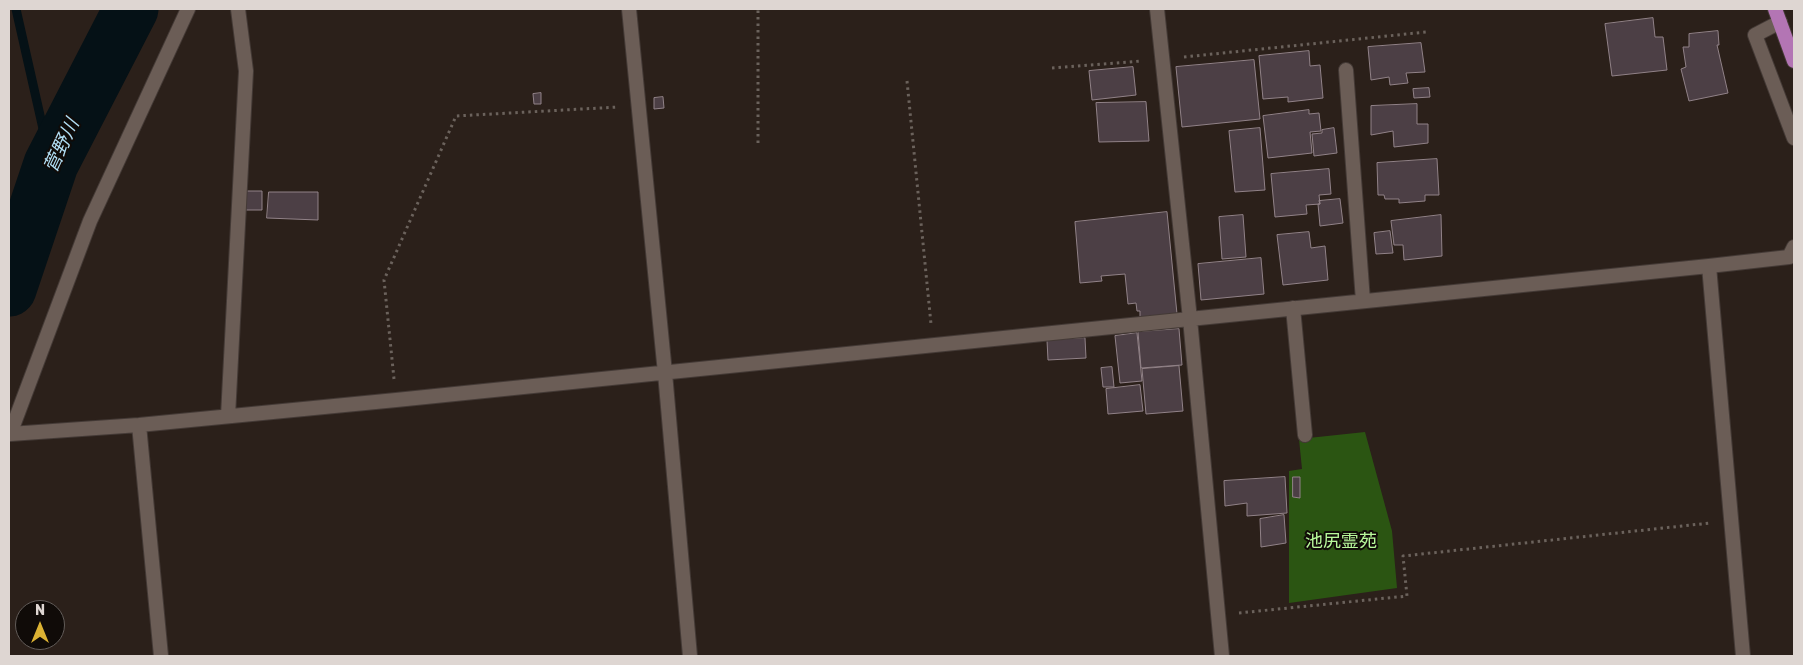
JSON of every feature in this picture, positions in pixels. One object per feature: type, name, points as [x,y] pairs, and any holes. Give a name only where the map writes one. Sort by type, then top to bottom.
[{"type":"highway","points":[[1775,9],[1794,61]]},
{"type":"street","points":[[188,9],[90,220],[10,434],[139,425],[396,400],[1709,266],[1789,257],[1794,247]]},
{"type":"street","points":[[228,416],[246,71],[238,9]]},
{"type":"street","points":[[629,9],[665,373],[690,656]]},
{"type":"street","points":[[1157,9],[1190,319],[1222,656]]},
{"type":"street","points":[[1780,22],[1755,35],[1794,138]]},
{"type":"street","points":[[1346,70],[1363,301]]},
{"type":"street","points":[[1709,266],[1743,656]]},
{"type":"street","points":[[1293,308],[1305,435]]},
{"type":"street","points":[[139,425],[161,656]]},
{"type":"path","points":[[758,9],[758,143]]},
{"type":"path","points":[[1052,68],[1162,59],[1426,32]]},
{"type":"path","points":[[907,81],[933,346]]},
{"type":"path","points":[[396,400],[384,280],[456,116],[638,106]]},
{"type":"path","points":[[1218,615],[1407,596],[1403,556],[1730,520]]},
{"type":"green space","name":"池尻霊苑","points":[[1365,432],[1392,531],[1397,588],[1289,603],[1289,471],[1302,469],[1299,439]]},
{"type":"building","points":[[1653,18],[1655,37],[1663,37],[1667,70],[1612,76],[1605,24]]},
{"type":"building","points":[[1718,31],[1719,45],[1717,45],[1728,93],[1689,101],[1681,69],[1686,67],[1683,47],[1689,47],[1689,34]]},
{"type":"building","points":[[1421,43],[1425,72],[1406,73],[1408,83],[1390,85],[1389,77],[1371,80],[1368,47]]},
{"type":"building","points":[[1309,51],[1310,66],[1320,65],[1323,98],[1288,102],[1288,97],[1263,99],[1259,56]]},
{"type":"building","points":[[1254,60],[1260,119],[1182,127],[1176,67]]},
{"type":"building","points":[[1133,67],[1136,95],[1092,100],[1089,71]]},
{"type":"building","points":[[1429,88],[1430,97],[1414,98],[1413,89]]},
{"type":"building","points":[[541,93],[541,104],[534,104],[533,94]]},
{"type":"building","points":[[663,97],[664,108],[654,109],[654,98]]},
{"type":"building","points":[[1146,102],[1149,141],[1099,142],[1096,103]]},
{"type":"building","points":[[1417,104],[1417,124],[1428,124],[1428,143],[1394,147],[1393,131],[1371,135],[1371,106]]},
{"type":"building","points":[[1309,110],[1309,114],[1319,113],[1321,131],[1310,132],[1312,153],[1268,158],[1263,116]]},
{"type":"building","points":[[1260,128],[1265,190],[1235,192],[1229,131]]},
{"type":"building","points":[[1334,128],[1337,153],[1314,156],[1312,134],[1322,133],[1322,130]]},
{"type":"building","points":[[1437,159],[1439,195],[1425,195],[1425,201],[1399,203],[1399,199],[1385,199],[1384,195],[1378,195],[1377,163]]},
{"type":"building","points":[[1329,169],[1331,194],[1319,195],[1320,204],[1306,205],[1307,214],[1275,217],[1271,174]]},
{"type":"building","points":[[246,191],[262,191],[262,210],[245,210]]},
{"type":"building","points":[[269,192],[318,192],[318,220],[267,218]]},
{"type":"building","points":[[1340,199],[1343,223],[1320,226],[1319,201]]},
{"type":"building","points":[[1167,212],[1177,314],[1140,317],[1140,311],[1137,311],[1136,303],[1128,304],[1125,274],[1101,276],[1102,281],[1080,283],[1075,222]]},
{"type":"building","points":[[1243,215],[1246,257],[1222,259],[1219,217]]},
{"type":"building","points":[[1441,215],[1442,256],[1404,260],[1403,245],[1394,245],[1391,221]]},
{"type":"building","points":[[1390,231],[1393,253],[1376,254],[1374,233]]},
{"type":"building","points":[[1309,232],[1311,248],[1325,246],[1328,280],[1283,285],[1277,235]]},
{"type":"building","points":[[1261,258],[1264,294],[1201,300],[1198,264]]},
{"type":"building","points":[[1179,329],[1182,365],[1141,368],[1138,332]]},
{"type":"building","points":[[1137,333],[1142,381],[1120,383],[1115,336]]},
{"type":"building","points":[[1085,338],[1086,358],[1048,360],[1047,340]]},
{"type":"building","points":[[1179,366],[1183,411],[1146,414],[1142,369]]},
{"type":"building","points":[[1112,367],[1114,387],[1103,387],[1101,368]]},
{"type":"building","points":[[1140,385],[1143,411],[1108,414],[1106,389]]},
{"type":"building","points":[[1285,477],[1287,513],[1247,516],[1247,503],[1225,506],[1224,481]]},
{"type":"building","points":[[1293,477],[1300,477],[1300,498],[1293,497]]},
{"type":"building","points":[[1284,515],[1286,543],[1261,547],[1260,519]]},
{"type":"waterway","points":[[16,9],[51,164]]},
{"type":"waterway","name":"菅野川","points":[[9,289],[51,164],[131,9]]}]
